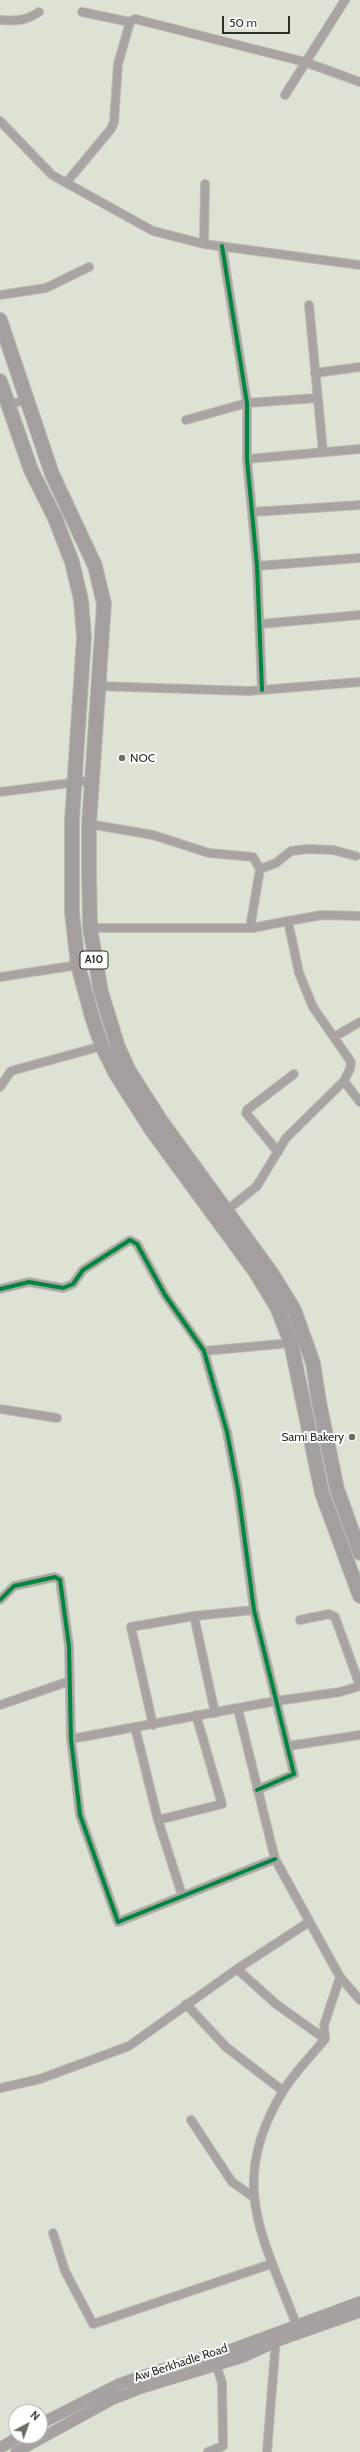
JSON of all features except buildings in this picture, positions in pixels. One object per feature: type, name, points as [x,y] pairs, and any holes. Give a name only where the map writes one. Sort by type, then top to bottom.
[{"type":"highway","name":"A10","points":[[0,320],[52,474],[95,566],[104,604],[97,686],[94,780],[90,824],[90,928],[101,992],[118,1047],[156,1125],[255,1271],[277,1307],[291,1343],[322,1493],[360,1596]]},
{"type":"highway","name":"A10","points":[[0,381],[7,405],[31,470],[55,518],[72,562],[80,600],[84,637],[76,783],[72,820],[72,913],[78,964],[102,1046],[116,1074],[226,1211],[272,1274],[294,1310],[313,1362],[319,1402],[337,1489],[360,1553]]},
{"type":"main road","name":"Aw Berkhadle Road","points":[[48,2420],[119,2384],[166,2368],[276,2337],[360,2302]]},
{"type":"main road","name":"Aw Berkhadle Road","points":[[298,2329],[360,2312]]},
{"type":"main road","name":"Aw Berkhadle Road","points":[[16,2452],[111,2400],[216,2364],[243,2357],[276,2337]]},
{"type":"street","points":[[285,95],[345,0]]},
{"type":"street","points":[[0,20],[17,21],[31,18],[38,12]]},
{"type":"street","points":[[82,12],[130,22],[135,19],[305,62],[360,82]]},
{"type":"street","points":[[66,183],[111,129],[114,122],[118,64],[130,22]]},
{"type":"street","points":[[0,121],[52,175],[153,231],[204,244],[360,265]]},
{"type":"street","points":[[204,244],[205,184]]},
{"type":"street","points":[[222,246],[247,403],[247,459],[253,512],[260,624],[262,690]]},
{"type":"street","points":[[0,295],[46,288],[89,267]]},
{"type":"street","points":[[309,306],[323,452]]},
{"type":"street","points":[[315,373],[360,367]]},
{"type":"street","points":[[186,420],[247,403],[317,398]]},
{"type":"street","points":[[7,405],[26,400]]},
{"type":"street","points":[[247,459],[360,449]]},
{"type":"street","points":[[253,512],[360,504]]},
{"type":"street","points":[[256,566],[360,558]]},
{"type":"street","points":[[260,624],[360,614]]},
{"type":"street","points":[[97,686],[234,691],[360,682]]},
{"type":"street","points":[[0,792],[94,780]]},
{"type":"street","points":[[90,824],[153,835],[209,853],[253,857],[260,869],[251,922],[252,928]]},
{"type":"street","points":[[260,869],[276,863],[291,851],[308,849],[333,850],[356,856]]},
{"type":"street","points":[[90,928],[252,928],[322,915],[360,916]]},
{"type":"street","points":[[226,1211],[257,1186],[278,1152],[298,1124],[344,1081],[350,1069],[351,1062],[313,1007],[299,974],[288,921]]},
{"type":"street","points":[[0,977],[78,964]]},
{"type":"street","points":[[334,1037],[360,1022]]},
{"type":"street","points":[[0,1087],[11,1070],[102,1046]]},
{"type":"street","points":[[278,1152],[246,1113],[247,1110],[294,1074]]},
{"type":"street","points":[[344,1081],[360,1102]]},
{"type":"street","points":[[1,1287],[29,1282],[63,1288],[73,1284],[83,1270],[130,1240],[137,1244],[165,1295],[204,1351],[227,1432],[238,1490],[254,1610],[294,1774],[257,1790]]},
{"type":"street","points":[[204,1351],[291,1343]]},
{"type":"street","points":[[0,1409],[57,1418]]},
{"type":"street","points":[[0,1600],[14,1586],[55,1577],[60,1580],[69,1646],[71,1739],[80,1815],[118,1922],[275,1858]]},
{"type":"street","points":[[153,1724],[131,1626],[194,1616],[254,1610]]},
{"type":"street","points":[[71,1739],[276,1701],[340,1692],[360,1686],[335,1617],[329,1614],[300,1620]]},
{"type":"street","points":[[194,1616],[215,1713]]},
{"type":"street","points":[[0,1705],[70,1681]]},
{"type":"street","points":[[238,1709],[275,1858],[340,1977],[360,2000]]},
{"type":"street","points":[[158,1820],[222,1804],[196,1715]]},
{"type":"street","points":[[135,1727],[158,1820],[182,1895]]},
{"type":"street","points":[[288,1746],[360,1736]]},
{"type":"street","points":[[0,2088],[40,2078],[129,2046],[186,2004],[309,1922]]},
{"type":"street","points":[[237,1969],[276,2004],[325,2039]]},
{"type":"street","points":[[298,2329],[271,2264],[252,2196],[256,2147],[283,2091],[325,2039],[324,2025],[340,1977]]},
{"type":"street","points":[[186,2004],[226,2047],[283,2091]]},
{"type":"street","points":[[191,2120],[232,2182],[252,2196]]},
{"type":"street","points":[[53,2233],[65,2272],[93,2324],[271,2264]]},
{"type":"street","points":[[267,2452],[276,2337]]},
{"type":"street","points":[[208,2452],[223,2446],[222,2383],[216,2364]]},
{"type":"cycle path","points":[[222,246],[247,403],[247,459],[257,566],[262,690]]},
{"type":"cycle path","points":[[0,1289],[29,1282],[63,1288],[73,1284],[83,1270],[130,1240],[137,1244],[165,1295],[204,1351],[227,1432],[238,1490],[254,1610],[294,1774],[257,1790]]},
{"type":"cycle path","points":[[0,1600],[14,1586],[55,1577],[60,1580],[69,1646],[71,1739],[80,1815],[118,1922],[275,1859]]},
{"type":"place","name":"NOC","points":[[122,758]]},
{"type":"place","name":"Sami Bakery","points":[[352,1437]]}]
